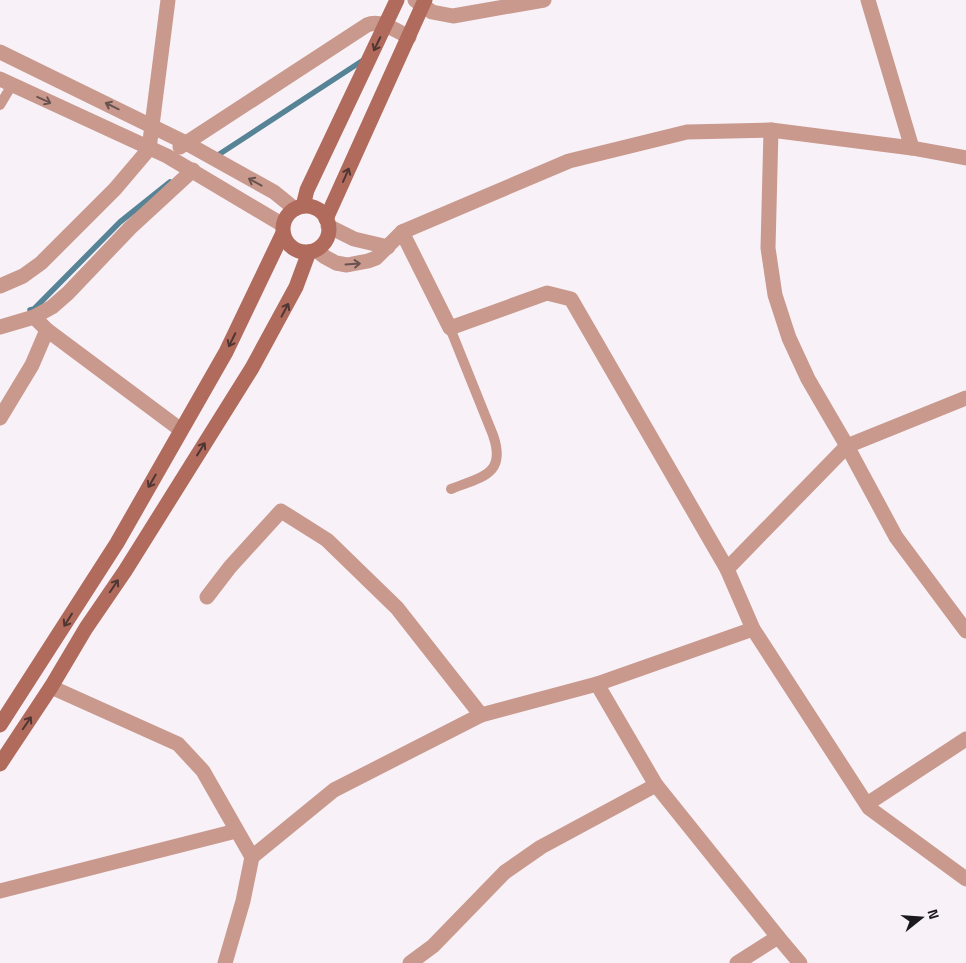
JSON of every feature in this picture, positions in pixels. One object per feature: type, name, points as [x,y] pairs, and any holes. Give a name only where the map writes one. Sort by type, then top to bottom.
[{"type":"street","points":[[0,286],[23,276],[41,263],[115,189],[149,149],[168,0]]},
{"type":"street","points":[[0,725],[118,543],[226,352],[283,229],[285,218],[299,208],[397,0]]},
{"type":"street","points":[[0,764],[51,687],[86,628],[125,571],[252,368],[296,287],[312,251],[326,240],[327,223],[408,37],[421,2],[432,12],[453,16],[544,0]]},
{"type":"street","points":[[868,0],[912,148]]},
{"type":"street","points":[[167,156],[367,25],[376,23],[408,37]]},
{"type":"street","points":[[0,52],[186,143],[299,208],[316,209],[327,223],[354,239],[388,247]]},
{"type":"street","points":[[6,82],[167,156],[193,170],[283,229],[285,240],[295,250],[302,252],[312,251],[347,265],[358,264],[376,258],[402,232],[570,161],[687,132],[771,130],[912,148],[966,158]]},
{"type":"street","points":[[771,130],[768,248],[781,317],[798,359],[896,537],[966,631]]},
{"type":"street","points":[[0,327],[34,316],[52,307],[68,293],[130,228],[193,170]]},
{"type":"street","points":[[402,232],[450,328],[547,293],[571,299],[727,569],[753,629],[869,808],[966,880]]},
{"type":"street","points":[[34,316],[47,330],[181,430]]},
{"type":"street","points":[[0,418],[32,365],[47,330]]},
{"type":"street","points":[[727,569],[847,446],[966,398]]},
{"type":"street","points":[[207,597],[230,567],[281,511],[327,540],[396,608],[481,715]]},
{"type":"street","points":[[227,962],[252,858],[334,790],[481,715],[597,684],[753,629]]},
{"type":"street","points":[[597,684],[656,785],[800,963]]},
{"type":"street","points":[[51,687],[178,744],[203,772],[252,858]]},
{"type":"street","points":[[867,804],[966,739]]},
{"type":"street","points":[[410,963],[433,946],[505,872],[541,847],[656,785]]},
{"type":"street","points":[[0,891],[236,830]]},
{"type":"street","points":[[737,963],[778,936]]},
{"type":"lane","points":[[0,105],[6,82]]},
{"type":"lane","points":[[450,328],[498,453],[494,468],[488,474],[451,489]]},
{"type":"waterway","points":[[215,157],[365,59]]},
{"type":"waterway","points":[[30,310],[34,309],[120,222],[170,182]]}]
